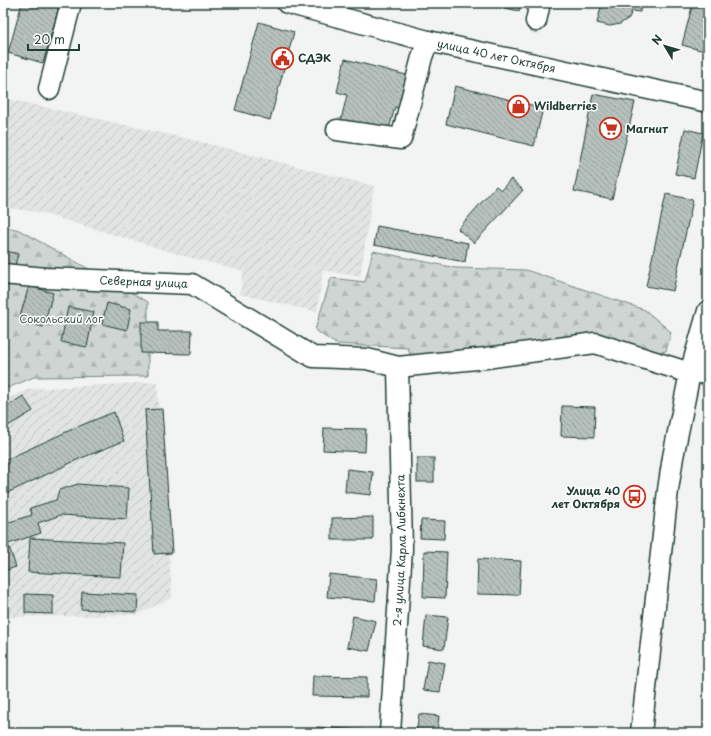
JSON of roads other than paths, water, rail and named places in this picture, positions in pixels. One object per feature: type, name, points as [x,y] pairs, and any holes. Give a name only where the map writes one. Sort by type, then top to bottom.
[{"type":"street","points":[[49,89],[71,3]]},
{"type":"street","name":"улица 40 лет Октября","points":[[287,3],[428,41],[708,102]]},
{"type":"street","points":[[337,130],[400,146],[422,57],[428,41]]},
{"type":"street","name":"Северная улица","points":[[3,274],[46,278],[192,284],[313,357],[367,359],[398,367]]},
{"type":"street","points":[[641,733],[673,457],[699,373],[708,310]]},
{"type":"street","points":[[398,367],[486,358],[595,343],[699,373]]},
{"type":"street","name":"2-я улица Карла Либкнехта","points":[[390,733],[402,549],[398,367]]},
{"type":"place","name":"СДЭК","points":[[282,58]]},
{"type":"place","name":"Wildberries","points":[[518,106]]},
{"type":"place","name":"Магнит","points":[[611,129]]},
{"type":"place","name":"Улица 40 лет Октября","points":[[635,497]]},
{"type":"park label","name":"Сокольский лог","points":[[61,319]]}]
